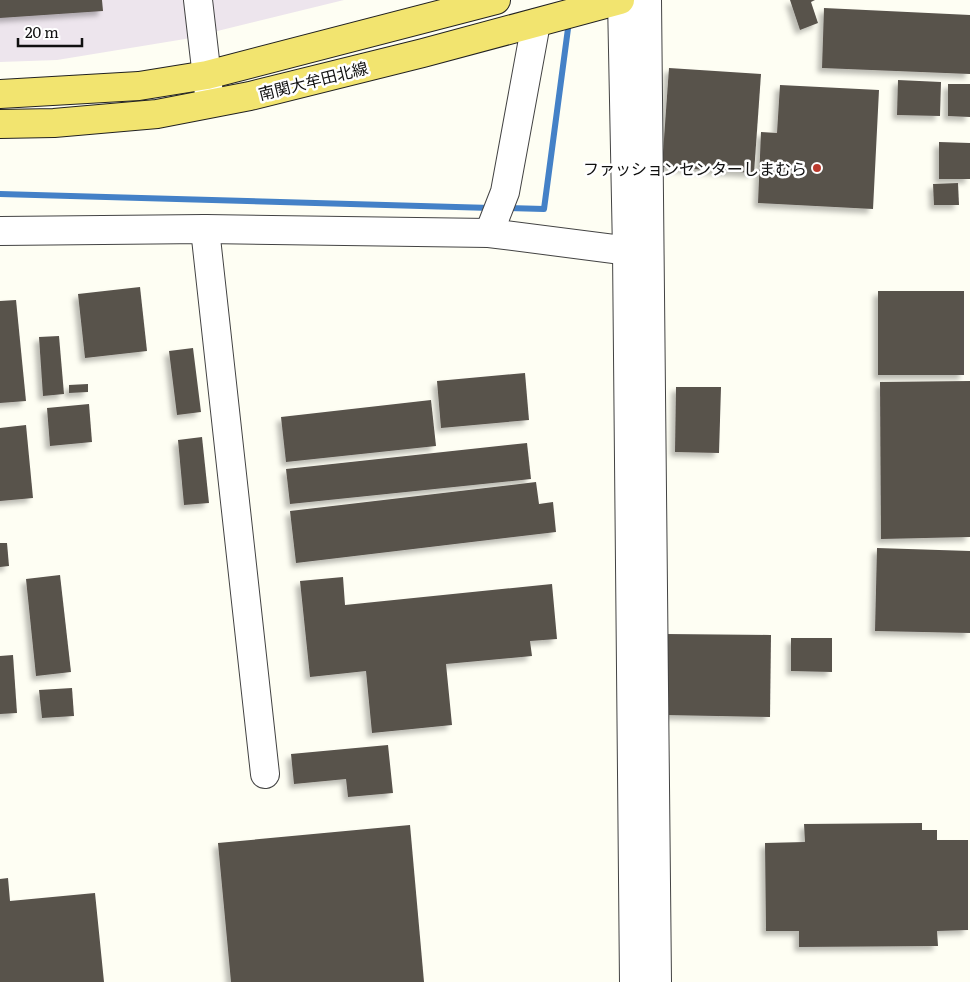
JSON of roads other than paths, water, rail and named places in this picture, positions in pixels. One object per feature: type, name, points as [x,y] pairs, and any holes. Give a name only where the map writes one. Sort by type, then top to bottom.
[{"type":"main road","name":"南関大牟田北線","points":[[0,94],[139,86],[207,75],[496,0]]},
{"type":"main road","name":"南関大牟田北線","points":[[0,124],[54,123],[157,114],[250,96],[621,0]]},
{"type":"street","points":[[198,0],[210,103]]},
{"type":"street","points":[[621,0],[639,252],[657,982]]},
{"type":"street","points":[[634,982],[639,252],[647,0]]},
{"type":"street","points":[[489,232],[506,192],[536,23]]},
{"type":"street","points":[[0,231],[205,229],[489,232],[639,252]]},
{"type":"street","points":[[205,229],[266,774]]},
{"type":"waterway","points":[[506,208],[544,209],[569,21]]},
{"type":"waterway","points":[[0,194],[491,208]]},
{"type":"place","name":"ファッションセンターしまむら","points":[[817,168]]}]
